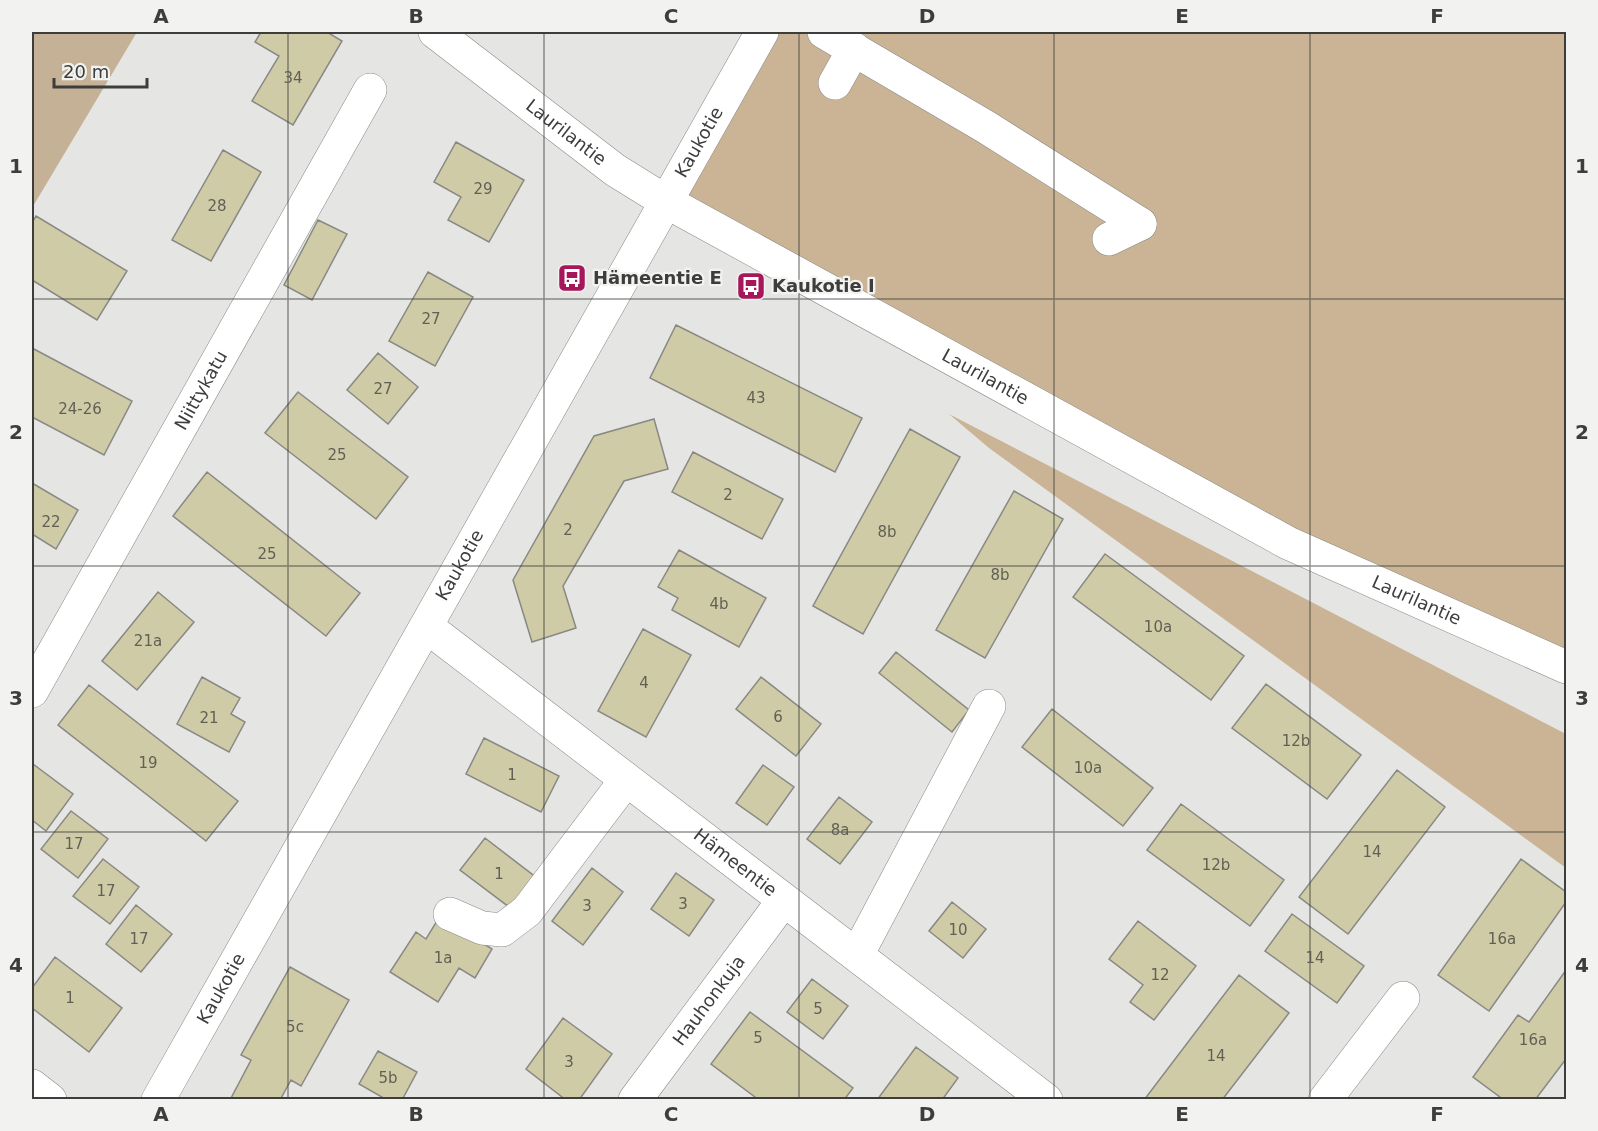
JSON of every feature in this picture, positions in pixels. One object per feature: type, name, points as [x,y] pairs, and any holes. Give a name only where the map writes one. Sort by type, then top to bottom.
[{"type":"street","name":"Laurilantie","points":[[435,32],[615,170],[665,201],[1288,543],[1566,668]]},
{"type":"street","name":"Kaukotie","points":[[158,1100],[427,627],[515,462],[762,32]]},
{"type":"street","points":[[824,32],[986,127],[1140,224],[1109,239]]},
{"type":"street","points":[[835,84],[855,49]]},
{"type":"street","name":"Niittykatu","points":[[32,691],[370,90]]},
{"type":"street","name":"Hämeentie","points":[[427,627],[1046,1100]]},
{"type":"street","points":[[857,955],[988,706]]},
{"type":"street","points":[[450,914],[482,928],[502,930],[527,911],[626,780]]},
{"type":"street","name":"Hauhonkuja","points":[[635,1100],[783,901]]},
{"type":"street","points":[[1325,1100],[1403,998]]},
{"type":"street","points":[[32,1086],[50,1100]]},
{"type":"shaded area","points":[[32,32],[137,32],[32,208]]},
{"type":"shaded area","points":[[762,32],[1566,32],[1566,667],[1288,543],[665,201]]},
{"type":"shaded area","points":[[949,414],[1566,734],[1566,868],[989,448]]},
{"type":"building","points":[[261,32],[327,32],[342,41],[293,125],[252,101],[279,56],[255,42]]},
{"type":"building","points":[[456,142],[524,180],[489,242],[448,220],[461,197],[434,182]]},
{"type":"building","points":[[223,150],[261,172],[211,261],[172,240]]},
{"type":"building","points":[[36,216],[127,271],[97,320],[32,280],[32,223]]},
{"type":"building","points":[[318,220],[347,234],[312,300],[284,285]]},
{"type":"building","points":[[428,272],[473,297],[435,366],[389,341]]},
{"type":"building","points":[[676,325],[862,418],[835,472],[650,378]]},
{"type":"building","points":[[32,348],[132,401],[104,455],[32,417]]},
{"type":"building","points":[[378,353],[418,387],[388,424],[347,390]]},
{"type":"building","points":[[298,392],[408,477],[376,519],[265,433]]},
{"type":"building","points":[[654,419],[668,469],[624,481],[563,586],[576,628],[532,642],[513,580],[594,436]]},
{"type":"building","points":[[910,429],[960,457],[863,634],[813,606]]},
{"type":"building","points":[[693,452],[783,499],[762,539],[672,492]]},
{"type":"building","points":[[207,472],[360,593],[326,636],[173,516]]},
{"type":"building","points":[[32,483],[78,510],[56,549],[32,534]]},
{"type":"building","points":[[1014,491],[1063,519],[985,658],[936,630]]},
{"type":"building","points":[[679,550],[766,598],[739,647],[672,610],[678,598],[658,587]]},
{"type":"building","points":[[1105,554],[1244,656],[1211,700],[1073,597]]},
{"type":"building","points":[[158,592],[194,622],[137,690],[102,661]]},
{"type":"building","points":[[643,629],[691,655],[646,737],[598,711]]},
{"type":"building","points":[[896,652],[969,710],[952,732],[879,673]]},
{"type":"building","points":[[202,677],[240,698],[231,714],[245,722],[229,752],[177,724]]},
{"type":"building","points":[[761,677],[821,724],[796,756],[736,709]]},
{"type":"building","points":[[1266,684],[1361,755],[1327,799],[1232,728]]},
{"type":"building","points":[[89,685],[238,801],[206,841],[58,725]]},
{"type":"building","points":[[1052,709],[1153,788],[1123,826],[1022,747]]},
{"type":"building","points":[[484,738],[559,776],[541,812],[466,774]]},
{"type":"building","points":[[33,764],[73,794],[46,831],[32,820]]},
{"type":"building","points":[[763,765],[794,787],[767,825],[736,803]]},
{"type":"building","points":[[1397,770],[1445,807],[1348,934],[1299,897]]},
{"type":"building","points":[[839,797],[872,822],[840,864],[807,839]]},
{"type":"building","points":[[1181,804],[1284,880],[1250,926],[1147,850]]},
{"type":"building","points":[[71,811],[108,839],[78,878],[41,849]]},
{"type":"building","points":[[485,838],[537,878],[513,910],[460,870]]},
{"type":"building","points":[[103,859],[139,887],[110,924],[73,896]]},
{"type":"building","points":[[1521,859],[1566,892],[1566,902],[1489,1011],[1438,975]]},
{"type":"building","points":[[592,868],[623,892],[583,945],[552,921]]},
{"type":"building","points":[[676,873],[714,900],[689,936],[651,909]]},
{"type":"building","points":[[952,902],[986,929],[963,958],[929,931]]},
{"type":"building","points":[[136,905],[172,934],[141,972],[106,944]]},
{"type":"building","points":[[1292,914],[1364,966],[1337,1003],[1265,951]]},
{"type":"building","points":[[440,916],[492,949],[475,978],[459,968],[438,1002],[390,972],[416,932],[426,939]]},
{"type":"building","points":[[1138,921],[1196,966],[1154,1020],[1130,1002],[1143,985],[1109,959]]},
{"type":"building","points":[[55,957],[122,1008],[89,1052],[32,1008],[32,988]]},
{"type":"building","points":[[290,967],[349,1000],[301,1086],[291,1080],[280,1100],[230,1100],[251,1060],[241,1055]]},
{"type":"building","points":[[1566,970],[1566,1059],[1535,1100],[1504,1100],[1473,1077],[1518,1015],[1529,1022]]},
{"type":"building","points":[[1239,975],[1289,1013],[1222,1100],[1144,1100]]},
{"type":"building","points":[[812,979],[848,1006],[823,1039],[787,1012]]},
{"type":"building","points":[[750,1012],[853,1088],[844,1100],[759,1100],[711,1064]]},
{"type":"building","points":[[563,1018],[612,1054],[579,1100],[566,1100],[526,1069]]},
{"type":"building","points":[[916,1047],[958,1078],[942,1100],[877,1100]]},
{"type":"building","points":[[378,1051],[417,1072],[402,1100],[387,1100],[359,1084]]},
{"type":"place","name":"Hämeentie E","points":[[572,278]]},
{"type":"place","name":"Kaukotie I","points":[[751,286]]}]
